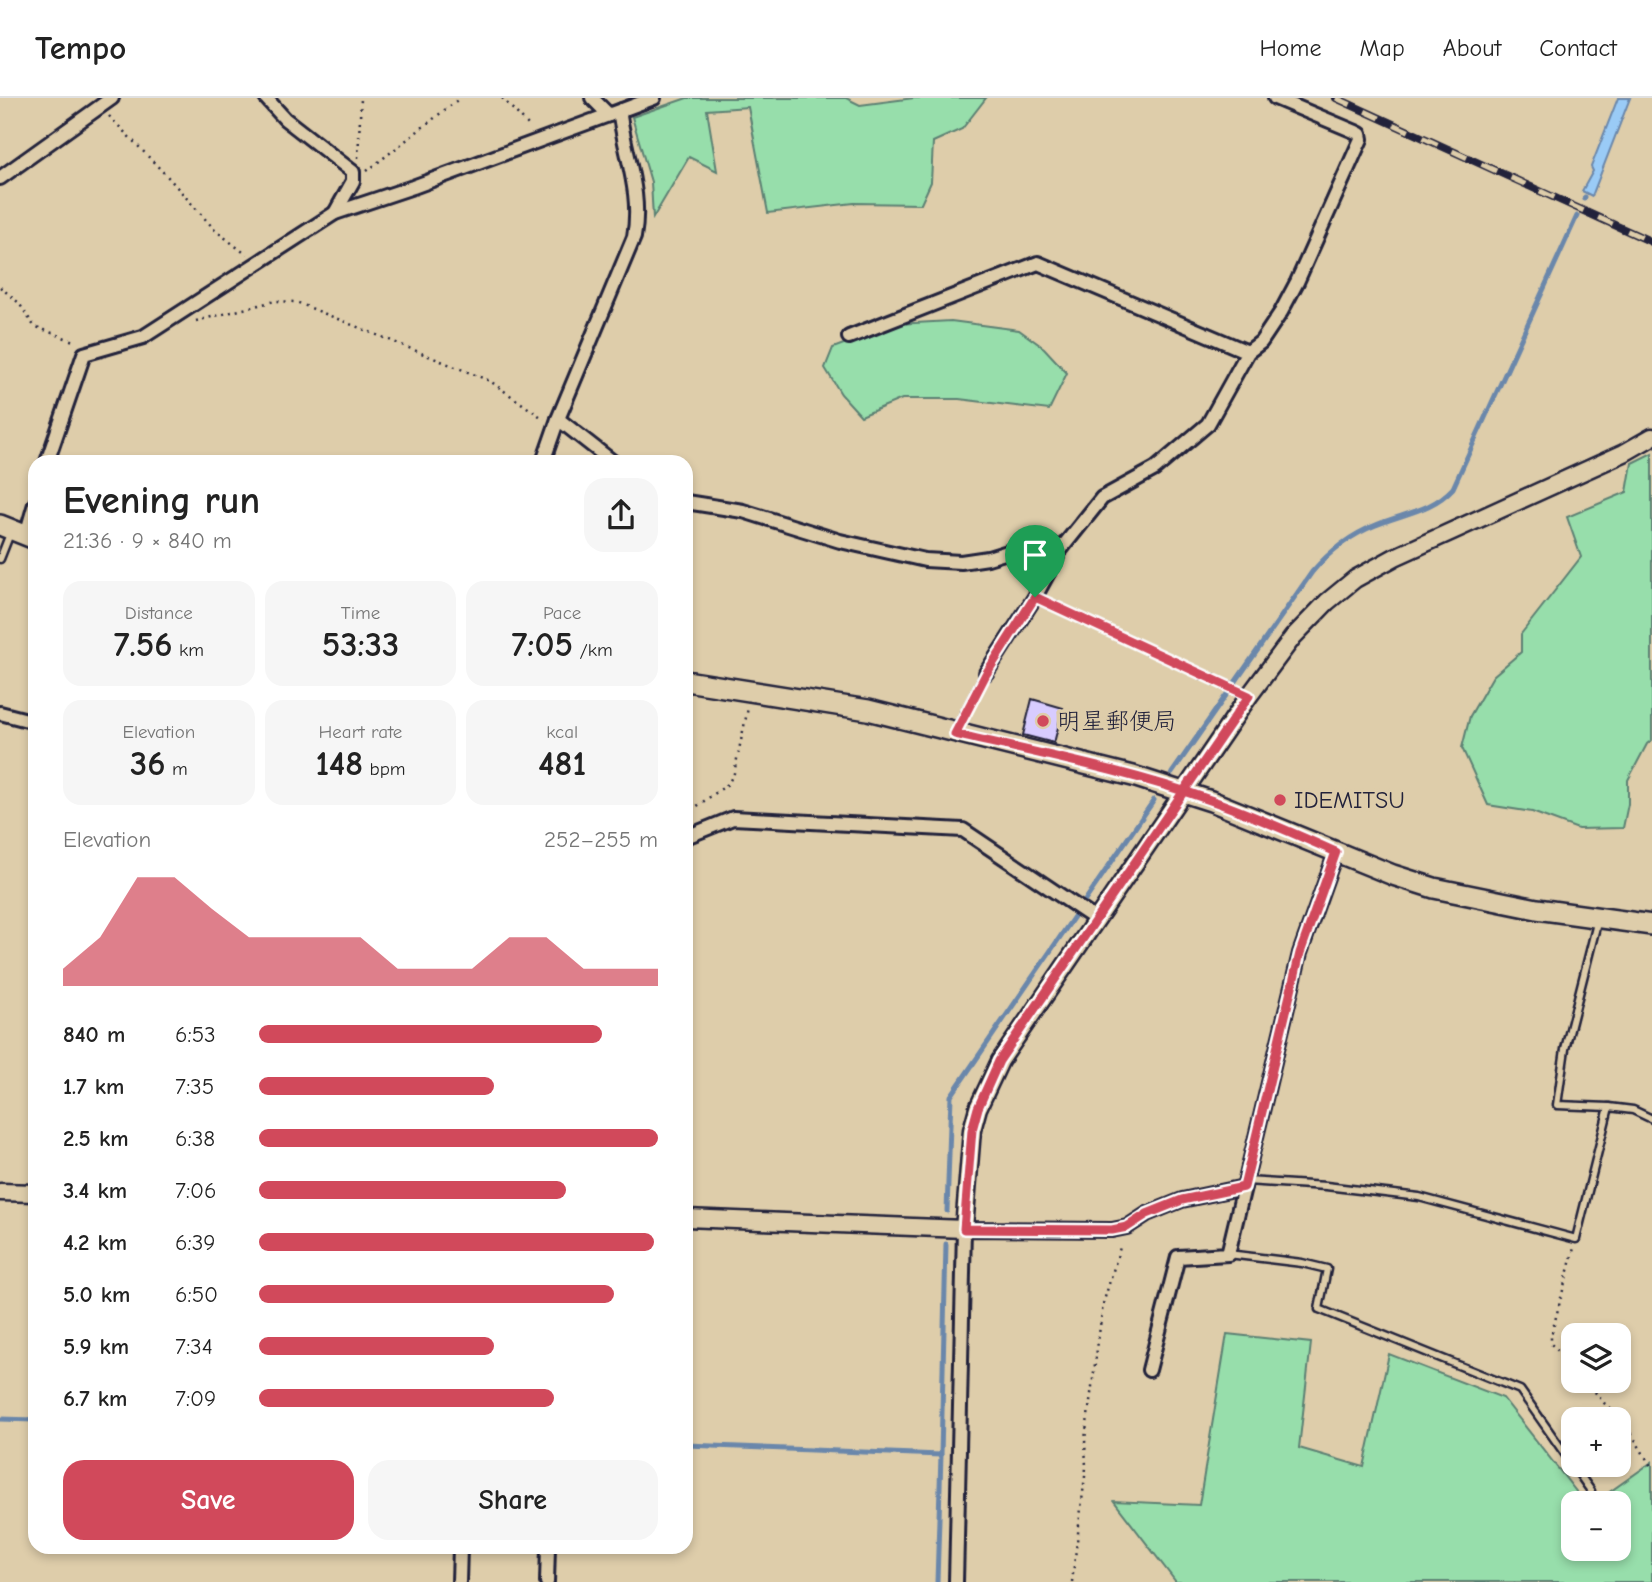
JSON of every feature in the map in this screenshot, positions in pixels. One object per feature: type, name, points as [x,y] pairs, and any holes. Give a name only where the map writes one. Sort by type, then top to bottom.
[{"type":"main road","points":[[693,682],[868,710],[955,734],[1133,776],[1246,814],[1393,876],[1434,888],[1537,909],[1652,925]]},
{"type":"street","points":[[0,178],[112,98]]},
{"type":"street","points":[[266,98],[285,119],[350,168],[354,177],[335,213]]},
{"type":"street","points":[[592,98],[608,116]]},
{"type":"street","points":[[49,455],[84,354],[143,337],[335,213],[654,98]]},
{"type":"street","points":[[986,674],[1035,597],[1061,549],[1102,498],[1155,469],[1208,424],[1248,352],[1261,342],[1297,282],[1361,139],[1356,132],[1275,98]]},
{"type":"street","points":[[545,455],[634,237],[636,197],[620,117],[622,110]]},
{"type":"street","points":[[849,337],[1038,263],[1248,352]]},
{"type":"street","points":[[557,422],[603,455]]},
{"type":"street","points":[[956,1582],[964,1229],[972,1130],[999,1061],[1093,917],[1185,792],[1243,693],[1327,602],[1355,579],[1395,557],[1624,453],[1652,437]]},
{"type":"street","points":[[693,503],[743,511],[840,541],[925,560],[975,560],[1034,544],[1049,543],[1061,549]]},
{"type":"street","points":[[18,532],[28,516]]},
{"type":"street","points":[[0,713],[28,720]]},
{"type":"street","points":[[693,834],[733,818],[962,830],[1093,917]]},
{"type":"street","points":[[1149,1370],[1178,1257],[1228,1254],[1300,953],[1336,852]]},
{"type":"street","points":[[693,1219],[964,1229],[1112,1230],[1127,1227],[1147,1214],[1182,1200],[1245,1184]]},
{"type":"street","points":[[0,1192],[28,1194]]},
{"type":"street","points":[[459,1582],[460,1554]]},
{"type":"street","points":[[547,1582],[548,1554]]},
{"type":"lane","points":[[0,559],[18,532]]},
{"type":"lane","points":[[1035,597],[1243,693]]},
{"type":"lane","points":[[955,734],[986,674]]},
{"type":"lane","points":[[1598,918],[1565,1049],[1557,1105],[1633,1110],[1652,1119]]},
{"type":"lane","points":[[1245,1184],[1326,1186],[1419,1197],[1576,1239],[1609,1107]]},
{"type":"lane","points":[[1228,1254],[1302,1263],[1326,1269],[1319,1309],[1520,1391],[1590,1491]]},
{"type":"path","points":[[354,177],[357,167],[361,98]]},
{"type":"path","points":[[354,177],[363,174],[460,98]]},
{"type":"path","points":[[502,98],[542,140]]},
{"type":"path","points":[[100,107],[215,230],[258,264]]},
{"type":"path","points":[[0,287],[19,303],[34,326],[75,341],[84,354]]},
{"type":"path","points":[[175,318],[195,321],[275,301],[296,302],[490,381],[535,414],[557,422]]},
{"type":"path","points":[[693,809],[728,785],[734,773],[751,691]]},
{"type":"path","points":[[1072,1582],[1086,1468],[1085,1439],[1103,1304],[1127,1227]]},
{"type":"path","points":[[1561,1354],[1551,1344],[1550,1336],[1576,1239]]},
{"type":"path","points":[[1596,1393],[1621,1416],[1652,1468]]},
{"type":"green space","points":[[687,98],[846,98],[860,105],[914,98],[986,98],[962,129],[933,142],[931,182],[921,204],[854,203],[768,213],[748,107],[707,110],[717,171],[689,157],[653,218],[651,182],[632,117]]},
{"type":"green space","points":[[951,321],[1019,330],[1044,348],[1067,373],[1049,410],[959,399],[902,399],[861,416],[841,394],[825,368],[833,348],[897,324]]},
{"type":"green space","points":[[1652,453],[1652,740],[1647,744],[1628,780],[1628,804],[1623,828],[1578,829],[1532,812],[1488,805],[1462,748],[1470,716],[1493,676],[1521,652],[1521,634],[1581,557],[1567,517],[1627,492],[1632,463]]},
{"type":"green space","points":[[1227,1334],[1311,1343],[1299,1448],[1364,1467],[1389,1354],[1503,1398],[1561,1472],[1561,1477],[1565,1477],[1576,1491],[1561,1491],[1561,1561],[1631,1561],[1631,1491],[1611,1491],[1652,1462],[1652,1582],[1176,1582],[1114,1501],[1199,1505]]},
{"type":"water","points":[[1618,98],[1630,98],[1592,196],[1582,191],[1593,171],[1591,167]]},
{"type":"building","name":"明星郵便局","points":[[1032,699],[1063,708],[1054,743],[1023,735]]},
{"type":"waterway","points":[[1172,773],[1319,564],[1341,544],[1358,534],[1427,507],[1453,488],[1577,216]]},
{"type":"waterway","points":[[947,1211],[951,1096],[1154,800]]},
{"type":"waterway","points":[[693,1445],[941,1455],[946,1244]]},
{"type":"waterway","points":[[0,1419],[28,1420]]},
{"type":"waterway","points":[[937,1582],[941,1455]]},
{"type":"railway","points":[[1336,98],[1652,242]]},
{"type":"place","name":"明星郵便局","points":[[1043,721]]},
{"type":"place","name":"IDEMITSU","points":[[1280,800]]},
{"type":"route","points":[[1035,597],[986,674],[955,734],[1133,776],[1185,792],[1336,852],[1300,953],[1244,1187],[1182,1200],[1147,1214],[1127,1227],[1112,1230],[964,1229],[972,1130],[978,1108],[999,1061],[1185,792],[1249,696],[1035,597]]}]
